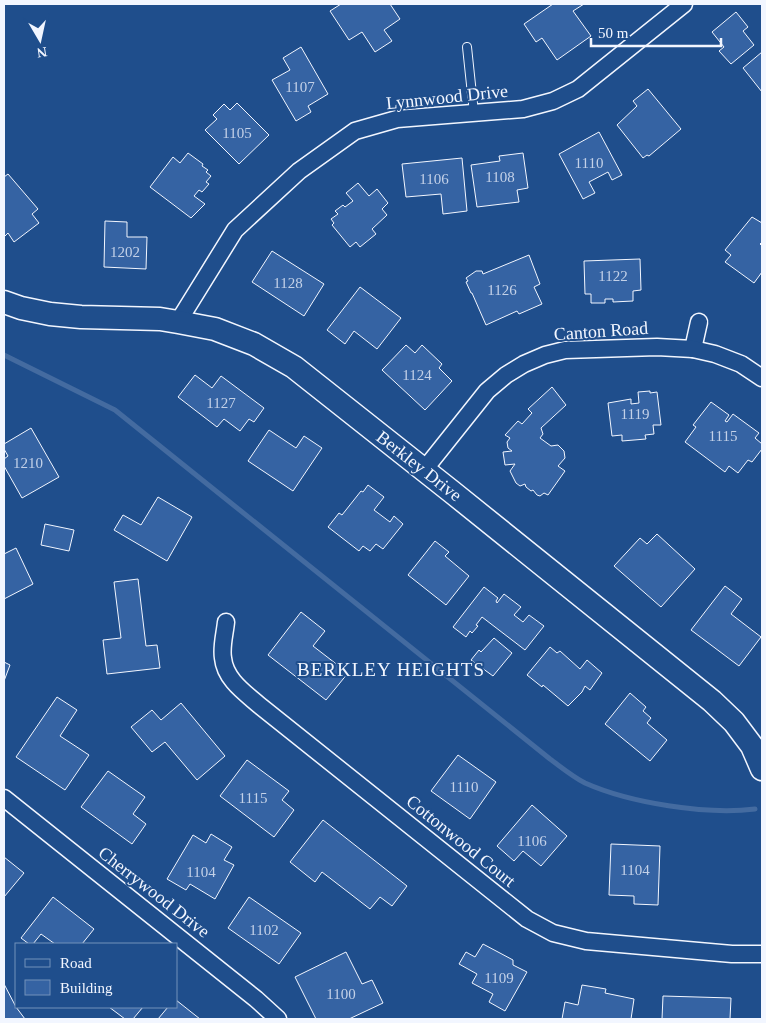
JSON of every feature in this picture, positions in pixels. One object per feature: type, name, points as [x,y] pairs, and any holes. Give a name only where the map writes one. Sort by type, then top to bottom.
[{"type":"street","name":"Lynnwood Drive","points":[[178,322],[235,230],[299,171],[355,131],[397,119],[523,109],[551,102],[578,89],[684,4]]},
{"type":"street","name":"Berkley Drive","points":[[4,302],[21,308],[50,314],[81,317],[160,319],[215,330],[254,344],[290,364],[712,701],[734,722],[752,746],[762,769]]},
{"type":"street","points":[[693,349],[699,322]]},
{"type":"street","name":"Canton Road","points":[[424,470],[487,391],[506,375],[524,364],[545,355],[565,350],[658,347],[693,349],[715,354],[741,364],[762,378]]},
{"type":"street","name":"Cottonwood Court","points":[[226,622],[222,658],[227,673],[238,686],[259,705],[527,919],[553,933],[586,941],[732,954],[762,954]]},
{"type":"street","name":"Cherrywood Drive","points":[[4,798],[256,998],[278,1019]]},
{"type":"lane","points":[[467,47],[474,113]]},
{"type":"building","points":[[341,4],[390,4],[400,19],[384,30],[392,41],[375,52],[362,32],[349,40],[330,11]]},
{"type":"building","points":[[553,4],[584,4],[573,11],[591,36],[557,60],[542,38],[536,42],[524,24]]},
{"type":"building","points":[[736,12],[748,27],[743,31],[754,45],[731,64],[719,51],[724,47],[712,32]]},
{"type":"building","points":[[301,47],[328,94],[308,106],[311,112],[296,121],[272,80],[290,70],[283,58]]},
{"type":"building","points":[[762,52],[762,92],[743,68]]},
{"type":"building","points":[[648,89],[681,129],[649,156],[647,155],[643,158],[617,125],[637,106],[633,101]]},
{"type":"building","points":[[237,103],[269,135],[239,164],[205,130],[217,119],[213,115],[224,104],[230,110]]},
{"type":"building","points":[[599,132],[622,175],[612,180],[608,172],[589,182],[595,193],[583,199],[559,154]]},
{"type":"building","points":[[188,153],[203,164],[202,166],[208,170],[206,172],[211,176],[206,182],[209,184],[202,192],[199,190],[194,196],[205,204],[191,218],[150,187],[173,157],[180,163]]},
{"type":"building","points":[[523,153],[528,188],[517,190],[519,202],[477,207],[471,165],[500,161],[499,156]]},
{"type":"building","points":[[462,158],[467,211],[443,214],[441,194],[406,197],[402,164]]},
{"type":"building","points":[[8,174],[38,209],[32,214],[39,223],[14,242],[8,233],[4,237],[4,177]]},
{"type":"building","points":[[358,183],[369,196],[377,189],[388,203],[382,209],[387,215],[372,229],[376,234],[360,247],[356,242],[350,247],[332,225],[334,223],[331,219],[338,214],[335,211],[353,201],[346,193]]},
{"type":"building","points":[[752,217],[762,223],[762,242],[760,244],[762,246],[762,272],[754,283],[725,262],[731,255],[725,250]]},
{"type":"building","points":[[105,221],[127,222],[127,237],[147,237],[146,269],[104,267]]},
{"type":"building","points":[[272,251],[324,284],[304,316],[252,282]]},
{"type":"building","points":[[529,255],[540,284],[534,287],[542,304],[519,314],[517,311],[486,325],[466,282],[468,281],[466,278],[476,271],[482,271],[483,274]]},
{"type":"building","points":[[640,259],[641,290],[633,291],[633,301],[613,302],[613,299],[605,299],[605,303],[591,303],[591,294],[585,294],[584,261]]},
{"type":"building","points":[[360,287],[401,318],[377,349],[354,331],[345,344],[327,330]]},
{"type":"building","points":[[406,345],[415,353],[422,345],[442,364],[439,368],[452,381],[425,410],[382,370]]},
{"type":"building","points":[[195,375],[212,388],[221,376],[264,408],[254,422],[249,419],[240,431],[224,419],[217,427],[178,397]]},
{"type":"building","points":[[552,387],[566,405],[541,428],[543,434],[540,438],[551,446],[558,445],[564,451],[565,458],[558,466],[565,471],[548,495],[544,493],[540,496],[526,487],[525,484],[520,486],[516,483],[510,471],[515,464],[505,465],[503,452],[512,451],[508,448],[507,442],[510,438],[505,435],[518,421],[522,424],[532,413],[528,409]]},
{"type":"building","points":[[650,391],[650,393],[657,392],[661,425],[653,425],[654,434],[645,435],[646,439],[622,441],[622,435],[612,436],[608,403],[631,399],[631,404],[639,403],[638,392]]},
{"type":"building","points":[[711,402],[729,415],[725,421],[727,422],[733,414],[759,433],[755,438],[762,444],[762,449],[752,462],[748,460],[738,473],[729,466],[725,472],[685,442],[696,427],[693,425]]},
{"type":"building","points":[[31,428],[59,477],[22,498],[4,466],[4,459],[8,456],[4,449],[4,444]]},
{"type":"building","points":[[269,430],[296,448],[304,436],[322,448],[293,491],[248,461]]},
{"type":"building","points":[[368,485],[384,497],[374,510],[390,522],[394,516],[403,524],[383,549],[376,544],[370,551],[363,546],[359,551],[328,527],[339,513],[342,515]]},
{"type":"building","points":[[158,497],[192,517],[167,561],[114,530],[123,515],[141,525]]},
{"type":"building","points":[[45,524],[74,530],[69,551],[41,545]]},
{"type":"building","points":[[657,534],[695,569],[661,607],[614,566],[640,538],[647,544]]},
{"type":"building","points":[[435,541],[449,552],[445,556],[469,576],[446,605],[408,575]]},
{"type":"building","points":[[16,548],[33,584],[4,599],[4,554]]},
{"type":"building","points":[[138,579],[146,646],[157,645],[160,668],[107,674],[103,640],[121,638],[114,582]]},
{"type":"building","points":[[725,586],[742,599],[731,614],[761,637],[739,666],[691,630]]},
{"type":"building","points":[[484,587],[498,598],[497,603],[504,594],[521,607],[514,615],[523,622],[529,615],[544,626],[525,650],[482,617],[476,625],[478,626],[472,633],[470,631],[466,637],[453,627]]},
{"type":"building","points":[[301,612],[325,631],[313,646],[348,673],[326,700],[268,655]]},
{"type":"building","points":[[494,638],[512,653],[493,676],[471,660],[479,650],[481,652]]},
{"type":"building","points":[[550,647],[557,653],[560,651],[580,669],[587,660],[602,673],[590,690],[585,686],[582,692],[568,706],[543,685],[542,687],[527,675]]},
{"type":"building","points":[[4,662],[10,665],[4,681]]},
{"type":"building","points":[[630,693],[646,707],[643,711],[651,718],[647,723],[667,740],[650,761],[605,724]]},
{"type":"building","points":[[57,697],[77,710],[60,736],[89,755],[65,790],[16,757]]},
{"type":"building","points":[[181,703],[225,756],[197,780],[165,742],[152,752],[131,727],[152,710],[161,720]]},
{"type":"building","points":[[458,755],[496,782],[470,819],[431,791]]},
{"type":"building","points":[[247,760],[289,791],[282,800],[294,810],[274,837],[220,796]]},
{"type":"building","points":[[108,771],[145,797],[133,814],[146,824],[132,844],[81,807]]},
{"type":"building","points":[[532,805],[567,836],[541,866],[523,851],[514,861],[497,846]]},
{"type":"building","points":[[323,820],[407,886],[392,906],[380,897],[370,909],[322,872],[315,882],[290,862]]},
{"type":"building","points":[[211,834],[232,847],[224,860],[234,865],[215,899],[190,884],[186,890],[167,879],[193,835],[206,843]]},
{"type":"building","points":[[611,844],[660,846],[658,905],[634,904],[634,896],[609,895]]},
{"type":"building","points":[[4,857],[24,873],[4,897]]},
{"type":"building","points":[[53,897],[94,929],[83,943],[54,943],[41,934],[34,943],[28,943],[21,938]]},
{"type":"building","points":[[249,897],[301,933],[279,964],[228,928]]},
{"type":"building","points":[[483,944],[513,960],[513,965],[527,972],[505,1011],[489,1002],[493,994],[472,983],[477,974],[459,964],[466,952],[475,957]]},
{"type":"building","points":[[346,952],[362,984],[372,980],[383,1003],[349,1019],[316,1019],[295,977]]},
{"type":"building","points":[[4,984],[15,1008],[25,1019],[4,1019]]},
{"type":"building","points":[[582,985],[606,989],[605,993],[634,999],[631,1019],[562,1019],[565,1002],[578,1005]]},
{"type":"building","points":[[663,996],[731,998],[730,1019],[662,1019]]},
{"type":"building","points":[[178,1002],[200,1019],[158,1019],[167,1008],[178,1008]]},
{"type":"building","points":[[110,1008],[142,1008],[133,1019],[125,1019]]},
{"type":"waterway","points":[[4,355],[115,410],[550,759],[581,781],[603,790],[668,806],[714,810],[755,809]]},
{"type":"district","name":"BERKLEY HEIGHTS","points":[[391,669]]}]
